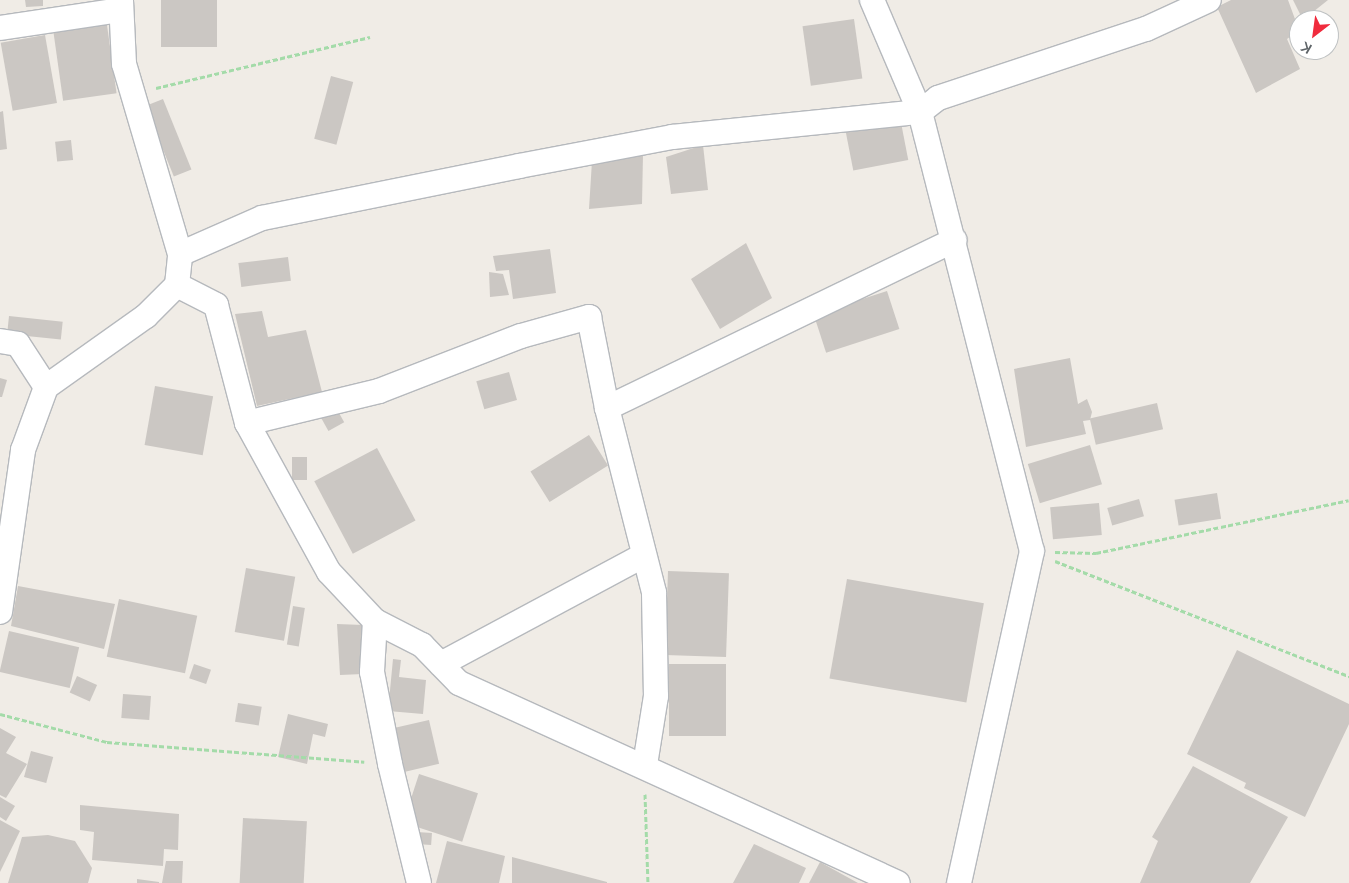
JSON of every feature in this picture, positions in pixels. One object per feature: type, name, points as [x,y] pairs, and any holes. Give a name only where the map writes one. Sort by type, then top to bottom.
[{"type":"street","points":[[872,0],[920,112],[955,240],[1032,551],[958,883]]},
{"type":"street","points":[[180,254],[262,218],[519,166],[672,137],[920,112],[938,98],[1146,29],[1209,0]]},
{"type":"street","points":[[0,28],[121,5],[124,64],[180,254],[177,285],[146,316],[46,387],[23,450],[0,612]]},
{"type":"street","points":[[607,408],[955,240]]},
{"type":"street","points":[[177,285],[216,304],[247,423],[329,572],[375,621],[422,645],[458,683],[644,765],[898,883]]},
{"type":"street","points":[[247,423],[379,391],[521,336],[589,317],[607,408],[654,593],[656,696],[644,765]]},
{"type":"street","points":[[0,341],[18,344],[46,387]]},
{"type":"street","points":[[441,664],[644,555]]},
{"type":"street","points":[[375,621],[372,672],[390,764],[419,883]]},
{"type":"path","points":[[133,94],[370,37]]},
{"type":"path","points":[[1032,551],[1096,554],[1349,500]]},
{"type":"path","points":[[1032,551],[1349,676]]},
{"type":"path","points":[[0,714],[107,742],[390,764]]},
{"type":"path","points":[[644,765],[648,883]]},
{"type":"building","points":[[25,0],[43,0],[43,6],[26,7]]},
{"type":"building","points":[[161,0],[217,0],[217,47],[161,47]]},
{"type":"building","points":[[1231,0],[1288,0],[1292,10],[1289,10],[1289,38],[1287,39],[1289,44],[1289,60],[1296,60],[1300,69],[1256,93],[1217,7]]},
{"type":"building","points":[[1293,0],[1328,0],[1316,10],[1298,10]]},
{"type":"building","points":[[106,18],[117,93],[63,101],[53,26]]},
{"type":"building","points":[[854,19],[862,78],[811,86],[803,26]]},
{"type":"building","points":[[45,35],[57,103],[13,111],[1,43]]},
{"type":"building","points":[[331,76],[353,82],[336,145],[314,139]]},
{"type":"building","points":[[163,99],[191,169],[174,177],[145,106]]},
{"type":"building","points":[[897,102],[908,160],[853,171],[842,113]]},
{"type":"building","points":[[3,111],[7,149],[0,150],[0,112]]},
{"type":"building","points":[[71,140],[73,160],[57,162],[55,142]]},
{"type":"building","points":[[703,145],[708,190],[671,194],[666,157]]},
{"type":"building","points":[[643,155],[642,204],[589,209],[592,161]]},
{"type":"building","points":[[746,243],[772,298],[720,329],[691,279]]},
{"type":"building","points":[[550,249],[556,293],[513,299],[509,270],[496,271],[493,256]]},
{"type":"building","points":[[288,257],[291,281],[241,287],[238,263]]},
{"type":"building","points":[[489,272],[503,274],[509,295],[490,297]]},
{"type":"building","points":[[887,291],[899,329],[826,353],[814,315]]},
{"type":"building","points":[[262,311],[268,337],[306,330],[322,392],[257,406],[235,314]]},
{"type":"building","points":[[9,316],[63,322],[61,340],[7,334]]},
{"type":"building","points":[[1070,358],[1078,404],[1087,399],[1092,412],[1090,420],[1083,421],[1086,434],[1026,447],[1014,369]]},
{"type":"building","points":[[509,372],[517,400],[484,409],[476,381]]},
{"type":"building","points":[[0,378],[7,380],[2,397],[0,397]]},
{"type":"building","points":[[155,386],[213,396],[203,455],[145,445]]},
{"type":"building","points":[[1157,403],[1163,429],[1096,445],[1090,419]]},
{"type":"building","points":[[334,404],[344,422],[328,431],[318,413]]},
{"type":"building","points":[[589,435],[608,466],[550,502],[530,472]]},
{"type":"building","points":[[1090,445],[1102,484],[1040,503],[1028,464]]},
{"type":"building","points":[[377,448],[415,520],[353,554],[314,481]]},
{"type":"building","points":[[292,457],[307,457],[307,480],[292,480]]},
{"type":"building","points":[[1217,493],[1221,519],[1179,525],[1175,500]]},
{"type":"building","points":[[1139,499],[1144,516],[1112,525],[1107,508]]},
{"type":"building","points":[[1099,503],[1102,535],[1053,539],[1050,507]]},
{"type":"building","points":[[246,568],[295,577],[284,641],[235,632]]},
{"type":"building","points":[[668,571],[729,573],[726,657],[665,655]]},
{"type":"building","points":[[847,579],[984,603],[966,703],[829,678]]},
{"type":"building","points":[[18,586],[115,604],[104,649],[11,626]]},
{"type":"building","points":[[119,599],[197,616],[185,673],[107,657]]},
{"type":"building","points":[[293,606],[305,608],[299,646],[287,645]]},
{"type":"building","points":[[337,624],[363,625],[363,674],[340,675]]},
{"type":"building","points":[[9,631],[79,647],[70,688],[0,672]]},
{"type":"building","points":[[1237,650],[1349,704],[1349,724],[1305,817],[1244,788],[1246,783],[1187,754]]},
{"type":"building","points":[[393,659],[401,660],[399,677],[426,680],[423,714],[388,711]]},
{"type":"building","points":[[194,664],[211,670],[206,684],[189,678]]},
{"type":"building","points":[[669,664],[726,664],[726,736],[669,736]]},
{"type":"building","points":[[77,676],[97,685],[90,701],[70,692]]},
{"type":"building","points":[[123,694],[151,696],[149,720],[121,718]]},
{"type":"building","points":[[238,703],[262,707],[259,726],[235,722]]},
{"type":"building","points":[[288,714],[328,724],[325,737],[313,734],[307,764],[278,757]]},
{"type":"building","points":[[429,720],[439,764],[403,772],[393,728]]},
{"type":"building","points":[[0,728],[16,737],[6,753],[27,764],[6,798],[0,795]]},
{"type":"building","points":[[31,751],[53,757],[46,783],[24,777]]},
{"type":"building","points":[[1193,766],[1288,817],[1250,883],[1140,883],[1158,841],[1152,837]]},
{"type":"building","points":[[419,774],[478,793],[462,842],[403,823]]},
{"type":"building","points":[[0,797],[15,806],[6,821],[0,817]]},
{"type":"building","points":[[80,805],[179,814],[178,850],[164,849],[163,866],[92,860],[94,832],[80,830]]},
{"type":"building","points":[[243,818],[307,821],[304,883],[240,883]]},
{"type":"building","points":[[0,820],[20,831],[0,872]]},
{"type":"building","points":[[417,832],[432,833],[431,845],[416,844]]},
{"type":"building","points":[[48,835],[75,841],[92,868],[88,883],[8,883],[22,837]]},
{"type":"building","points":[[447,841],[505,856],[499,883],[436,883]]},
{"type":"building","points":[[754,844],[806,868],[799,883],[733,883]]},
{"type":"building","points":[[512,857],[607,882],[607,883],[512,883]]},
{"type":"building","points":[[166,861],[183,861],[182,883],[162,883]]},
{"type":"building","points":[[820,862],[858,883],[809,883]]},
{"type":"building","points":[[137,879],[159,882],[159,883],[137,883]]}]
